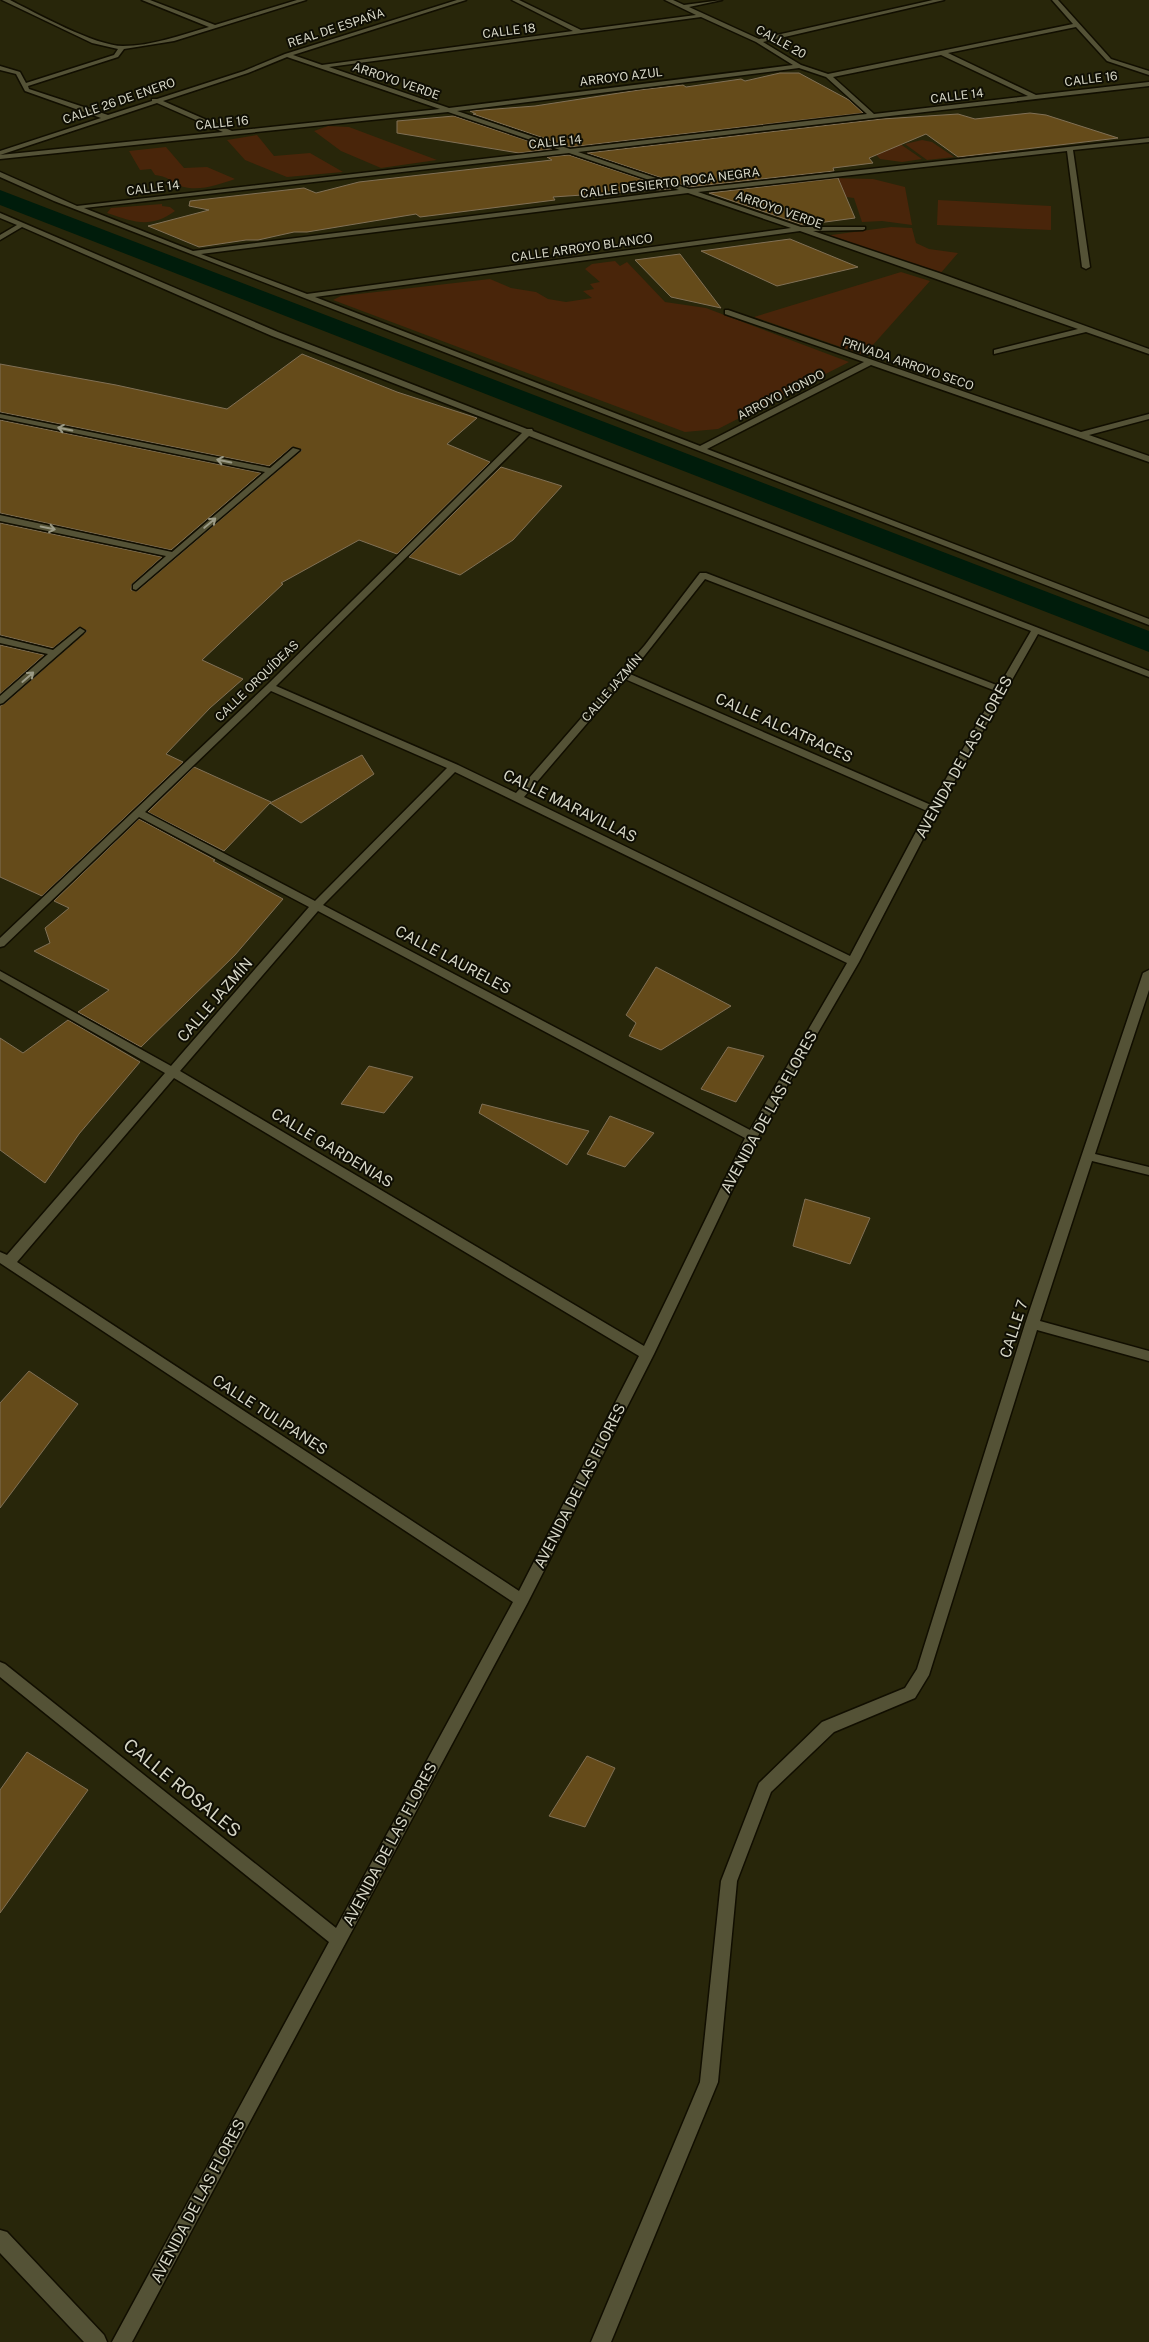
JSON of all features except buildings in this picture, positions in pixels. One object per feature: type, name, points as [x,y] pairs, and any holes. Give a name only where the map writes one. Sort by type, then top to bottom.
[{"type":"street","points":[[5,0],[94,42],[122,48],[172,40],[297,1]]},
{"type":"street","points":[[145,0],[214,27]]},
{"type":"street","name":"REAL DE ESPAÑA","points":[[246,72],[287,55],[463,0]]},
{"type":"street","points":[[515,0],[582,33]]},
{"type":"street","name":"CALLE 20","points":[[668,0],[758,41],[799,66],[828,76],[874,117]]},
{"type":"street","points":[[682,7],[719,0]]},
{"type":"street","points":[[758,41],[941,0]]},
{"type":"street","points":[[1055,0],[1109,60],[1149,73]]},
{"type":"street","name":"CALLE 18","points":[[320,67],[700,16]]},
{"type":"street","points":[[828,76],[1077,25]]},
{"type":"street","points":[[25,85],[116,56],[122,48]]},
{"type":"street","points":[[940,52],[1036,97]]},
{"type":"street","name":"ARROYO VERDE","points":[[287,55],[567,152],[689,191],[936,275],[1083,330],[1149,352]]},
{"type":"street","name":"ARROYO AZUL","points":[[447,110],[799,66]]},
{"type":"street","points":[[0,68],[18,73],[27,90],[106,117]]},
{"type":"street","name":"CALLE 26 DE ENERO","points":[[0,153],[154,100],[246,72]]},
{"type":"street","name":"CALLE 16","points":[[1036,97],[1149,84]]},
{"type":"street","name":"CALLE 14","points":[[77,208],[1036,97]]},
{"type":"street","points":[[154,100],[231,133]]},
{"type":"street","name":"CALLE 16","points":[[0,157],[447,110]]},
{"type":"street","name":"CALLE DESIERTO ROCA NEGRA","points":[[194,252],[689,191],[1149,140]]},
{"type":"street","points":[[1070,149],[1086,267]]},
{"type":"street","points":[[0,174],[77,208],[1149,622]]},
{"type":"street","points":[[0,215],[275,334],[529,431],[1149,674]]},
{"type":"street","points":[[0,238],[21,225]]},
{"type":"street","name":"CALLE ARROYO BLANCO","points":[[305,296],[802,229],[862,228]]},
{"type":"street","name":"PRIVADA ARROYO SECO","points":[[728,312],[1149,459]]},
{"type":"street","points":[[997,352],[1083,330]]},
{"type":"street","name":"ARROYO HONDO","points":[[702,448],[870,362]]},
{"type":"street","points":[[0,416],[272,471]]},
{"type":"street","points":[[1081,436],[1149,416]]},
{"type":"street","name":"CALLE ORQUÍDEAS","points":[[0,944],[270,687],[529,431]]},
{"type":"street","points":[[136,587],[296,450]]},
{"type":"street","points":[[0,518],[173,555]]},
{"type":"street","name":"CALLE JAZMÍN","points":[[518,798],[648,647],[703,575],[1001,690]]},
{"type":"street","name":"AVENIDA DE LAS FLORES","points":[[122,2342],[522,1600],[647,1354],[752,1136],[853,962],[933,810],[1036,630]]},
{"type":"street","points":[[0,700],[80,631]]},
{"type":"street","points":[[0,640],[55,653]]},
{"type":"street","name":"CALLE ALCATRACES","points":[[624,674],[933,810]]},
{"type":"street","name":"CALLE MARAVILLAS","points":[[270,687],[454,767],[853,962]]},
{"type":"street","name":"CALLE JAZMÍN","points":[[4,1260],[172,1072],[317,905],[454,767]]},
{"type":"street","name":"CALLE LAURELES","points":[[138,812],[752,1136]]},
{"type":"street","name":"CALLE 7","points":[[601,2342],[709,2082],[729,1881],[765,1788],[828,1727],[910,1693],[924,1671],[1032,1324],[1149,973]]},
{"type":"street","name":"CALLE GARDENIAS","points":[[0,974],[172,1072],[647,1354]]},
{"type":"street","points":[[1087,1156],[1149,1171]]},
{"type":"street","name":"CALLE TULIPANES","points":[[4,1260],[522,1600]]},
{"type":"street","points":[[1032,1324],[1149,1356]]},
{"type":"street","name":"CALLE ROSALES","points":[[0,1668],[339,1940]]},
{"type":"street","points":[[0,2239],[97,2342]]},
{"type":"shaded area","points":[[328,126],[349,127],[437,160],[381,168],[341,151],[314,131]]},
{"type":"shaded area","points":[[257,135],[274,156],[310,153],[343,172],[287,177],[245,160],[227,140]]},
{"type":"shaded area","points":[[890,137],[922,159],[902,162],[880,159],[869,147]]},
{"type":"shaded area","points":[[922,140],[932,142],[954,157],[927,160],[905,144]]},
{"type":"shaded area","points":[[166,147],[184,168],[207,167],[235,179],[201,188],[187,188],[165,177],[155,175],[151,169],[140,170],[129,151]]},
{"type":"shaded area","points":[[814,179],[873,179],[905,187],[912,225],[882,221],[862,222],[854,198],[838,196],[812,183]]},
{"type":"shaded area","points":[[938,200],[1051,206],[1051,230],[937,225]]},
{"type":"shaded area","points":[[162,204],[162,206],[170,207],[175,211],[166,217],[150,222],[134,221],[107,213],[111,208]]},
{"type":"shaded area","points":[[891,227],[912,228],[916,243],[929,249],[958,253],[939,275],[824,236]]},
{"type":"shaded area","points":[[615,261],[620,266],[627,262],[665,302],[706,308],[849,362],[718,429],[685,432],[333,300],[341,296],[490,279],[511,288],[536,292],[548,299],[566,302],[592,298],[583,291],[594,289],[590,284],[600,282],[585,269],[592,264]]},
{"type":"shaded area","points":[[901,272],[930,281],[864,355],[754,317]]},
{"type":"waterway","points":[[0,197],[1149,642]]}]
